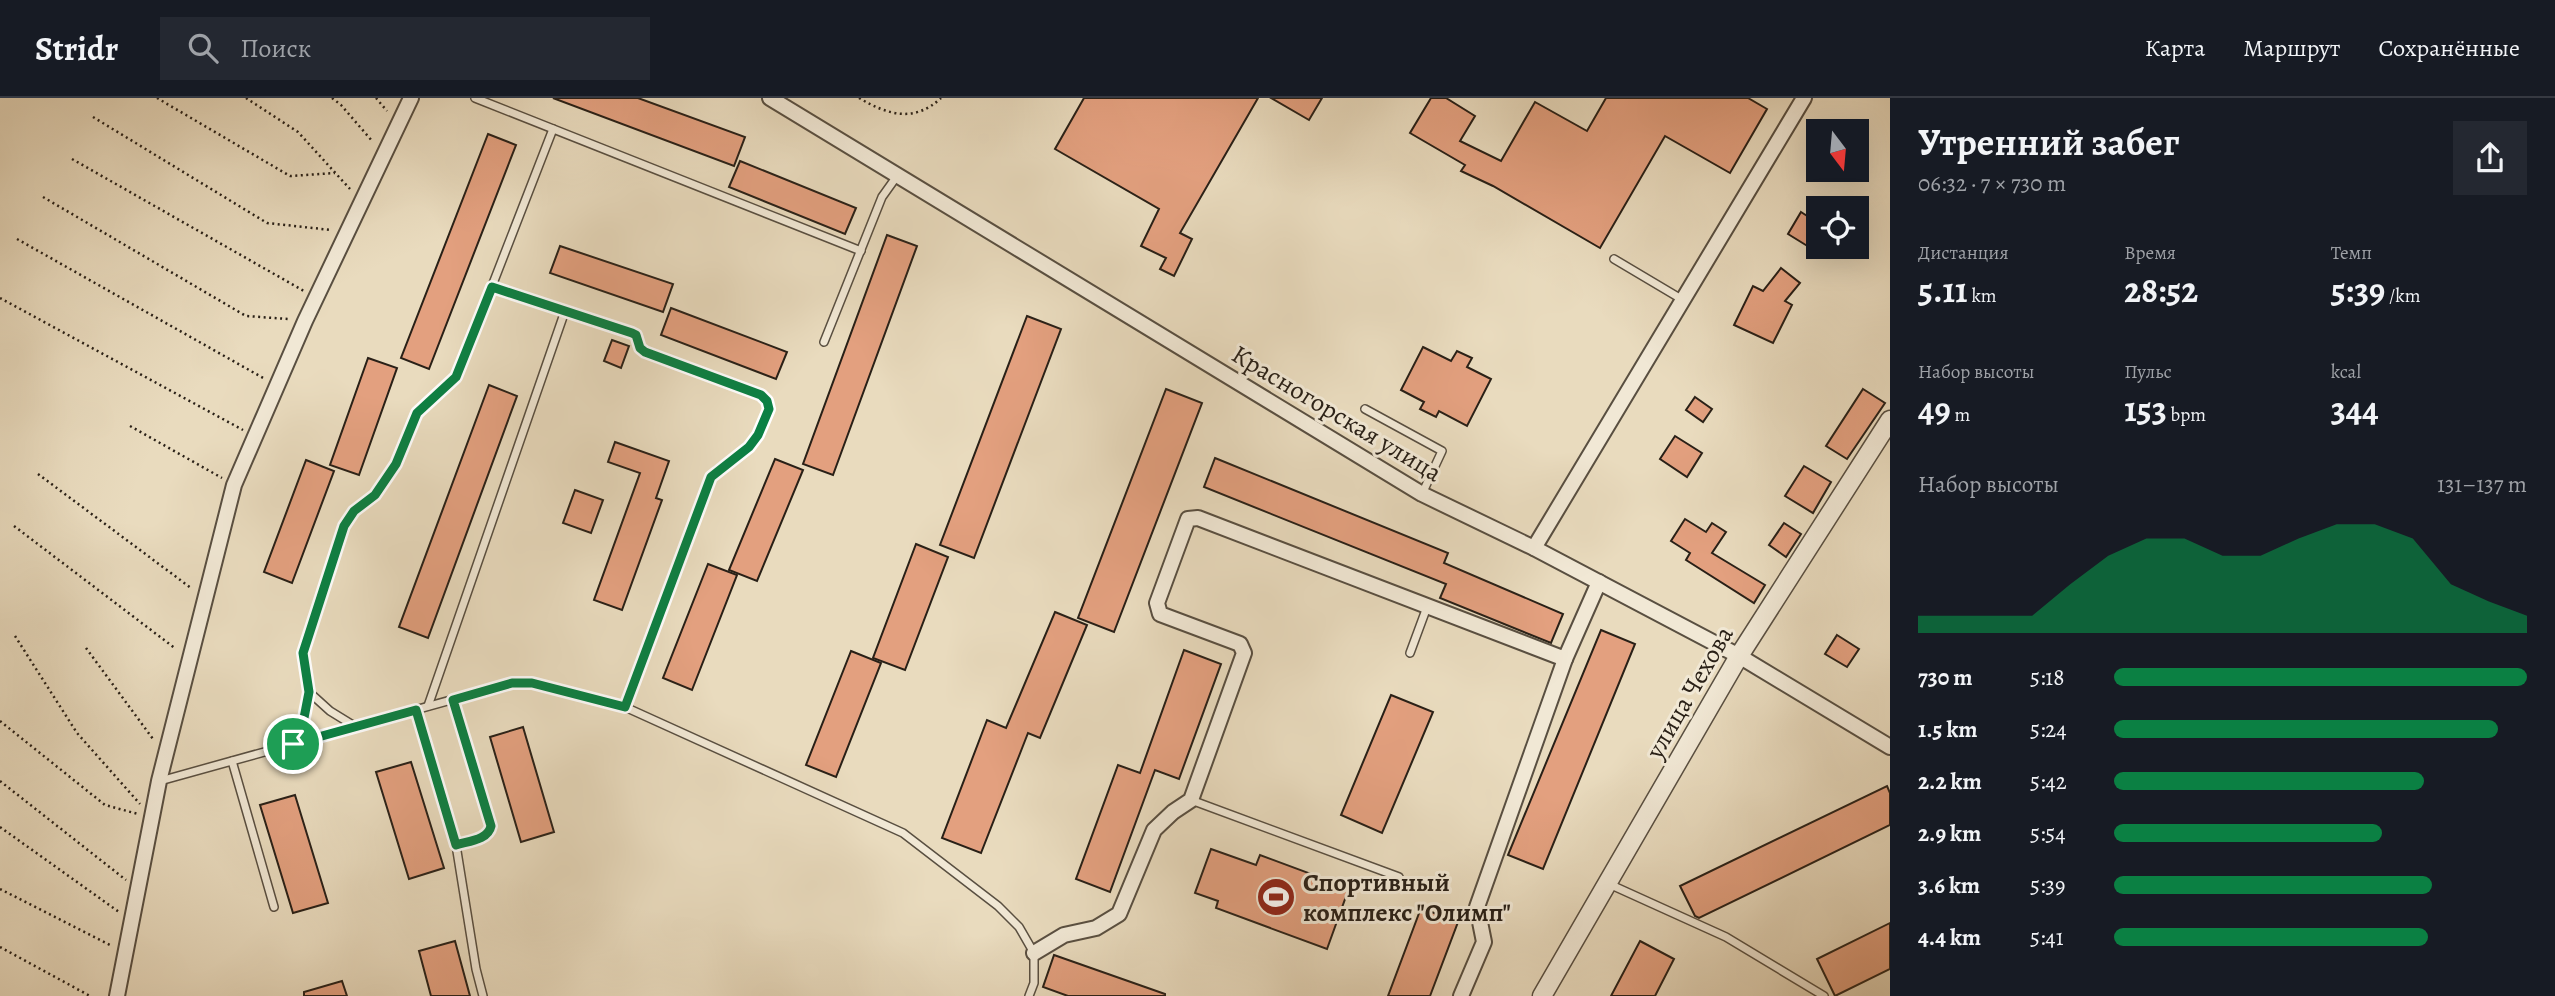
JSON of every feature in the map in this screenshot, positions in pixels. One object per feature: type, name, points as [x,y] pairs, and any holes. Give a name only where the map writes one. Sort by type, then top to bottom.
[{"type":"street","points":[[117,996],[159,781],[234,485],[305,321],[411,98]]},
{"type":"street","name":"Красногорская улица","points":[[771,98],[1422,494],[1534,548],[1740,656],[1890,747]]},
{"type":"street","points":[[1534,548],[1804,98]]},
{"type":"street","name":"улица Чехова","points":[[1542,996],[1740,656],[1890,421]]},
{"type":"street","points":[[1034,953],[1064,935],[1096,928],[1119,914],[1154,830],[1191,800],[1244,653],[1240,644],[1160,614],[1157,603],[1188,519],[1198,518],[1565,659]]},
{"type":"street","points":[[1461,996],[1483,942],[1476,906],[1565,659],[1599,582]]},
{"type":"lane","points":[[475,98],[860,251]]},
{"type":"lane","points":[[293,744],[304,718],[309,692],[303,653],[344,526],[354,511],[375,495],[396,464],[417,413],[456,377],[553,129]]},
{"type":"lane","points":[[824,342],[882,197],[897,175]]},
{"type":"lane","points":[[1614,259],[1683,300]]},
{"type":"lane","points":[[492,287],[632,333],[636,335],[640,348],[645,352],[761,395],[767,401],[769,409],[755,441],[711,477],[625,707]]},
{"type":"lane","points":[[428,706],[565,311]]},
{"type":"lane","points":[[1366,409],[1443,451],[1422,494]]},
{"type":"lane","points":[[1410,653],[1427,607]]},
{"type":"lane","points":[[159,781],[512,683],[532,683],[625,707],[903,833],[998,906],[1019,927],[1034,953],[1034,984],[1029,996]]},
{"type":"lane","points":[[309,692],[330,711],[355,727]]},
{"type":"lane","points":[[453,700],[491,826],[491,831],[486,836],[456,845]]},
{"type":"lane","points":[[416,710],[456,845],[476,969],[483,996]]},
{"type":"lane","points":[[232,761],[274,908]]},
{"type":"lane","points":[[1191,800],[1399,877]]},
{"type":"lane","points":[[1608,884],[1726,937],[1824,996]]},
{"type":"path","points":[[157,98],[290,176],[335,173]]},
{"type":"path","points":[[246,98],[298,132],[362,202]]},
{"type":"path","points":[[332,98],[341,104],[384,155]]},
{"type":"path","points":[[859,98],[874,107],[914,115],[932,107],[941,98]]},
{"type":"path","points":[[93,117],[267,223],[348,231]]},
{"type":"path","points":[[72,159],[316,298]]},
{"type":"path","points":[[43,197],[246,316],[305,321]]},
{"type":"path","points":[[16,239],[277,386]]},
{"type":"path","points":[[0,298],[255,436]]},
{"type":"path","points":[[130,426],[234,485]]},
{"type":"path","points":[[38,474],[205,599]]},
{"type":"path","points":[[14,526],[190,660]]},
{"type":"path","points":[[15,636],[77,733],[152,817]]},
{"type":"path","points":[[86,648],[166,755]]},
{"type":"path","points":[[0,721],[105,805],[152,817]]},
{"type":"path","points":[[0,781],[137,888]]},
{"type":"path","points":[[0,827],[130,920]]},
{"type":"path","points":[[0,889],[124,953]]},
{"type":"path","points":[[0,947],[90,996]]},
{"type":"building","points":[[553,98],[638,98],[745,137],[734,166]]},
{"type":"building","points":[[1084,98],[1258,98],[1180,233],[1192,239],[1174,276],[1160,269],[1166,258],[1141,246],[1159,209],[1055,149]]},
{"type":"building","points":[[1271,98],[1322,98],[1309,120]]},
{"type":"building","points":[[1431,98],[1446,98],[1475,116],[1460,141],[1501,161],[1535,102],[1587,131],[1606,98],[1748,98],[1767,109],[1730,173],[1665,136],[1600,248],[1493,186],[1461,171],[1465,165],[1410,133]]},
{"type":"building","points":[[488,134],[516,145],[429,369],[401,358]]},
{"type":"building","points":[[740,161],[856,208],[845,234],[729,187]]},
{"type":"building","points":[[1801,212],[1806,215],[1806,245],[1788,234]]},
{"type":"building","points":[[887,235],[917,246],[833,475],[803,464]]},
{"type":"building","points":[[560,246],[673,284],[663,312],[550,273]]},
{"type":"building","points":[[1781,268],[1800,283],[1785,301],[1792,305],[1773,343],[1734,325],[1753,286],[1763,291]]},
{"type":"building","points":[[671,308],[787,352],[776,379],[661,335]]},
{"type":"building","points":[[1027,316],[1061,329],[974,558],[940,545]]},
{"type":"building","points":[[612,340],[629,346],[621,368],[604,361]]},
{"type":"building","points":[[1423,347],[1451,361],[1457,351],[1472,358],[1467,367],[1491,379],[1467,426],[1439,411],[1436,417],[1420,409],[1424,402],[1401,390]]},
{"type":"building","points":[[368,358],[397,368],[359,475],[330,465]]},
{"type":"building","points":[[489,385],[517,396],[428,638],[399,627]]},
{"type":"building","points":[[1166,389],[1202,403],[1114,632],[1078,618]]},
{"type":"building","points":[[1863,389],[1885,403],[1847,459],[1826,446]]},
{"type":"building","points":[[1695,397],[1712,409],[1703,422],[1686,410]]},
{"type":"building","points":[[1675,436],[1702,453],[1687,477],[1660,459]]},
{"type":"building","points":[[615,442],[669,461],[656,498],[662,500],[622,610],[594,600],[640,473],[608,462]]},
{"type":"building","points":[[1215,458],[1448,553],[1444,563],[1563,614],[1551,643],[1440,598],[1446,584],[1204,487]]},
{"type":"building","points":[[775,459],[803,470],[757,581],[729,570]]},
{"type":"building","points":[[306,460],[334,471],[292,583],[264,572]]},
{"type":"building","points":[[1804,466],[1831,482],[1813,513],[1785,496]]},
{"type":"building","points":[[575,490],[603,500],[591,533],[563,523]]},
{"type":"building","points":[[1685,519],[1706,532],[1712,523],[1726,532],[1712,553],[1765,585],[1754,603],[1686,560],[1690,553],[1671,541]]},
{"type":"building","points":[[1784,523],[1801,534],[1786,557],[1769,545]]},
{"type":"building","points":[[916,544],[948,557],[905,670],[873,658]]},
{"type":"building","points":[[708,564],[737,575],[692,690],[663,678]]},
{"type":"building","points":[[1055,612],[1087,625],[1040,738],[1028,733],[981,853],[942,838],[987,720],[1006,728]]},
{"type":"building","points":[[1601,630],[1635,644],[1543,869],[1508,855]]},
{"type":"building","points":[[1837,635],[1859,649],[1847,667],[1825,654]]},
{"type":"building","points":[[1184,650],[1221,664],[1179,779],[1155,770],[1110,892],[1076,879],[1118,765],[1140,773]]},
{"type":"building","points":[[851,651],[881,663],[836,777],[806,765]]},
{"type":"building","points":[[1391,695],[1433,712],[1382,833],[1341,815]]},
{"type":"building","points":[[523,727],[554,832],[521,842],[490,737]]},
{"type":"building","points":[[411,762],[444,868],[409,879],[376,772]]},
{"type":"building","points":[[1887,786],[1890,793],[1890,825],[1699,918],[1695,916],[1680,886]]},
{"type":"building","points":[[295,795],[328,903],[293,913],[260,805]]},
{"type":"building","name":"Спортивный комплекс \"Олимп\"","points":[[1211,849],[1256,865],[1260,855],[1349,888],[1327,949],[1216,908],[1218,901],[1195,893]]},
{"type":"building","points":[[1421,908],[1458,922],[1430,996],[1388,996]]},
{"type":"building","points":[[1890,923],[1890,969],[1835,996],[1817,959]]},
{"type":"building","points":[[455,941],[470,996],[431,996],[419,951]]},
{"type":"building","points":[[1640,941],[1674,959],[1655,996],[1611,996]]},
{"type":"building","points":[[1054,955],[1165,996],[1068,996],[1043,987]]},
{"type":"building","points":[[342,981],[347,996],[304,996],[304,992]]},
{"type":"place","name":"Спортивный комплекс \"Олимп\"","points":[[1276,897]]},
{"type":"route","points":[[492,287],[632,333],[636,335],[640,348],[645,352],[761,395],[767,401],[769,409],[755,441],[711,477],[625,707],[532,683],[512,683],[453,700],[491,826],[491,831],[486,836],[456,845],[416,710],[293,744],[304,718],[309,692],[303,653],[344,526],[354,511],[375,495],[396,464],[417,413],[456,377],[492,287]]}]
